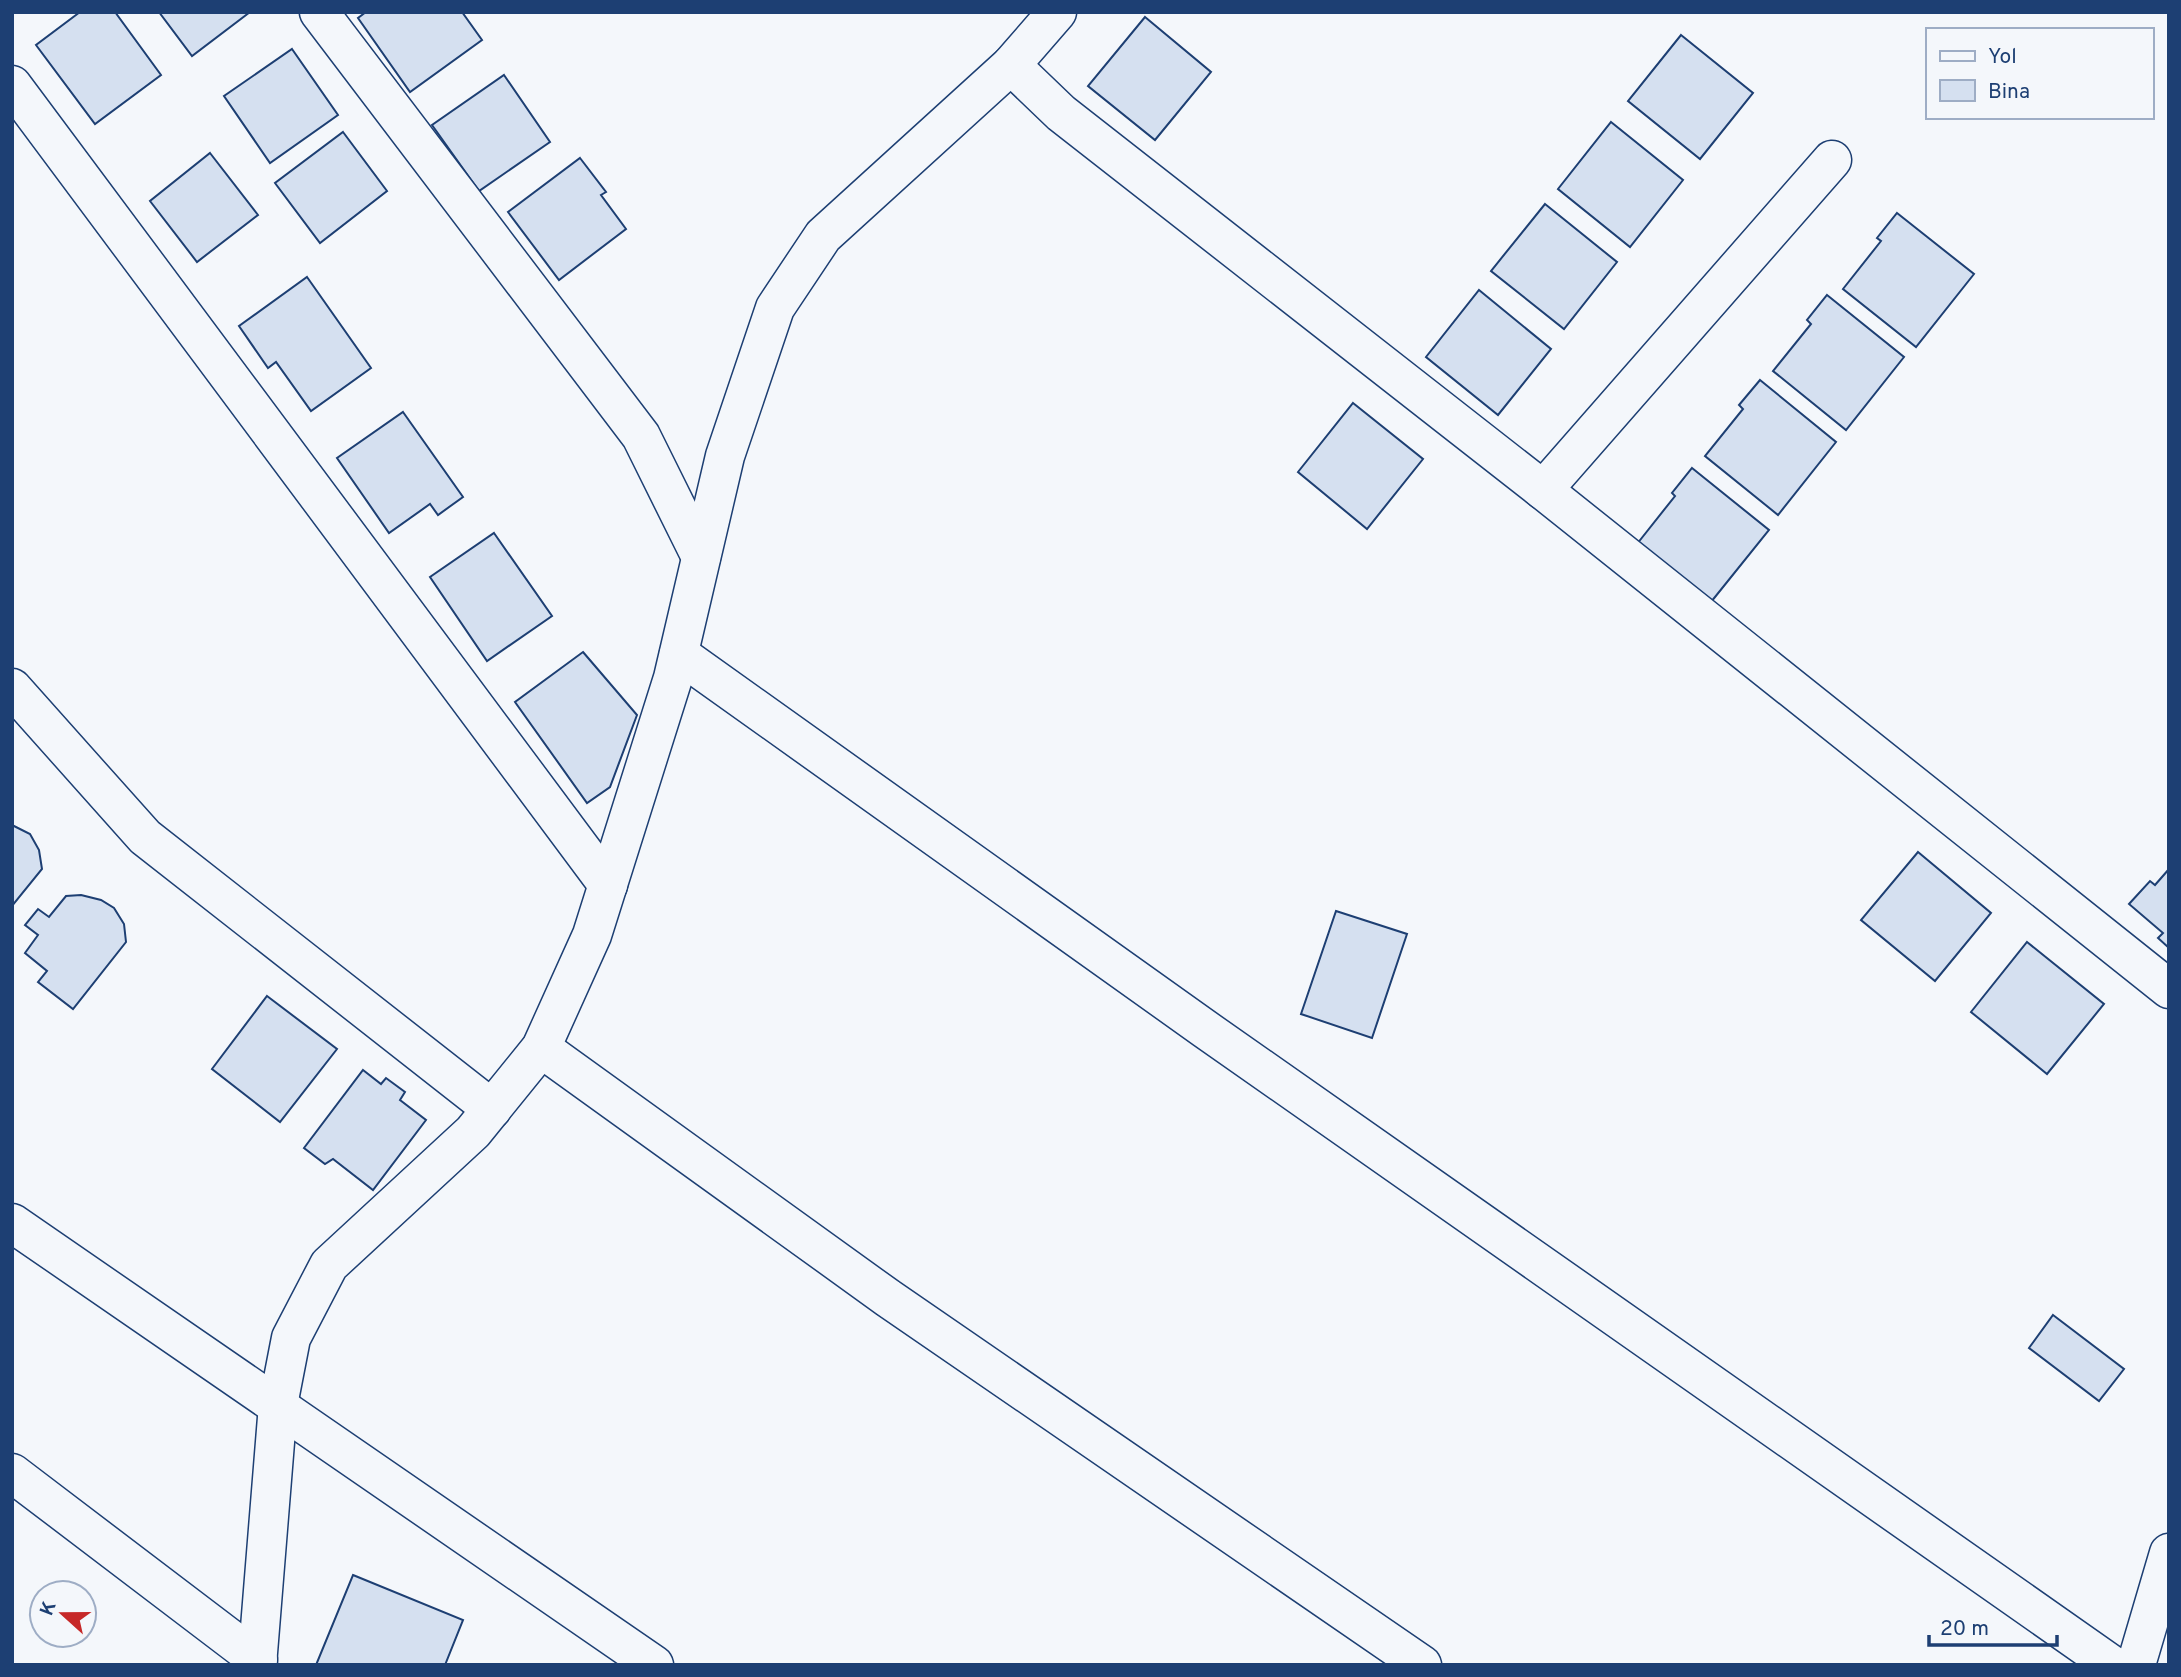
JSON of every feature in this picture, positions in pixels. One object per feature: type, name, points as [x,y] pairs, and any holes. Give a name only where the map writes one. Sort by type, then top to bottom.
[{"type":"street","points":[[319,12],[641,436],[701,557]]},
{"type":"street","points":[[257,1662],[278,1405],[291,1338],[329,1265],[474,1132],[541,1048],[592,935],[608,885],[673,678],[725,456],[775,308],[823,236],[1011,65],[1057,12]]},
{"type":"street","points":[[1011,65],[1061,113],[1543,490],[2169,989]]},
{"type":"street","points":[[12,85],[608,885]]},
{"type":"street","points":[[1543,490],[1832,160]]},
{"type":"street","points":[[679,654],[1217,1037],[2112,1665]]},
{"type":"street","points":[[12,688],[145,837],[492,1109]]},
{"type":"street","points":[[541,1048],[888,1298],[1422,1665]]},
{"type":"street","points":[[12,1223],[654,1665]]},
{"type":"street","points":[[12,1473],[257,1662]]},
{"type":"street","points":[[2136,1665],[2169,1553]]},
{"type":"building","points":[[80,12],[115,12],[161,75],[95,124],[36,45]]},
{"type":"building","points":[[159,12],[250,12],[192,56]]},
{"type":"building","points":[[366,12],[462,12],[482,40],[410,92],[358,18]]},
{"type":"building","points":[[1145,17],[1211,72],[1155,140],[1088,86]]},
{"type":"building","points":[[1681,35],[1753,93],[1700,159],[1628,101]]},
{"type":"building","points":[[292,49],[338,115],[270,163],[224,96]]},
{"type":"building","points":[[504,75],[550,142],[479,191],[432,125]]},
{"type":"building","points":[[1611,122],[1683,180],[1630,247],[1558,189]]},
{"type":"building","points":[[343,132],[387,191],[320,243],[275,183]]},
{"type":"building","points":[[210,153],[258,215],[197,262],[150,201]]},
{"type":"building","points":[[580,158],[606,192],[601,195],[626,229],[559,280],[508,212]]},
{"type":"building","points":[[1545,204],[1617,262],[1564,329],[1491,271]]},
{"type":"building","points":[[1897,213],[1974,274],[1916,347],[1843,289],[1881,241],[1877,238]]},
{"type":"building","points":[[307,277],[371,368],[311,411],[276,362],[268,368],[239,326]]},
{"type":"building","points":[[1479,290],[1551,349],[1498,415],[1426,357]]},
{"type":"building","points":[[1827,295],[1904,357],[1846,430],[1773,371],[1811,324],[1807,320]]},
{"type":"building","points":[[1760,380],[1836,442],[1778,515],[1705,456],[1743,409],[1739,405]]},
{"type":"building","points":[[1353,403],[1423,459],[1367,529],[1298,472]]},
{"type":"building","points":[[403,412],[463,497],[438,515],[430,504],[389,533],[337,458]]},
{"type":"building","points":[[1692,468],[1769,530],[1711,602],[1637,544],[1675,496],[1672,493]]},
{"type":"building","points":[[494,533],[552,616],[487,661],[430,577]]},
{"type":"building","points":[[583,652],[637,715],[610,787],[587,803],[515,702]]},
{"type":"building","points":[[12,825],[30,834],[39,850],[42,869],[12,906]]},
{"type":"building","points":[[1918,852],[1991,913],[1935,981],[1861,920]]},
{"type":"building","points":[[2169,869],[2169,948],[2158,938],[2163,933],[2129,904],[2150,881],[2155,885]]},
{"type":"building","points":[[81,895],[101,900],[114,908],[124,924],[126,942],[73,1009],[38,982],[47,971],[25,953],[38,935],[25,925],[38,909],[49,917],[66,896]]},
{"type":"building","points":[[1336,911],[1407,934],[1372,1038],[1301,1014]]},
{"type":"building","points":[[2027,942],[2104,1004],[2047,1074],[1971,1012]]},
{"type":"building","points":[[267,996],[337,1049],[280,1122],[212,1069]]},
{"type":"building","points":[[363,1070],[381,1084],[386,1078],[405,1092],[400,1100],[426,1120],[373,1190],[333,1159],[325,1164],[304,1148]]},
{"type":"building","points":[[2053,1315],[2124,1369],[2099,1401],[2029,1348]]},
{"type":"building","points":[[353,1575],[463,1620],[445,1665],[316,1665]]}]
